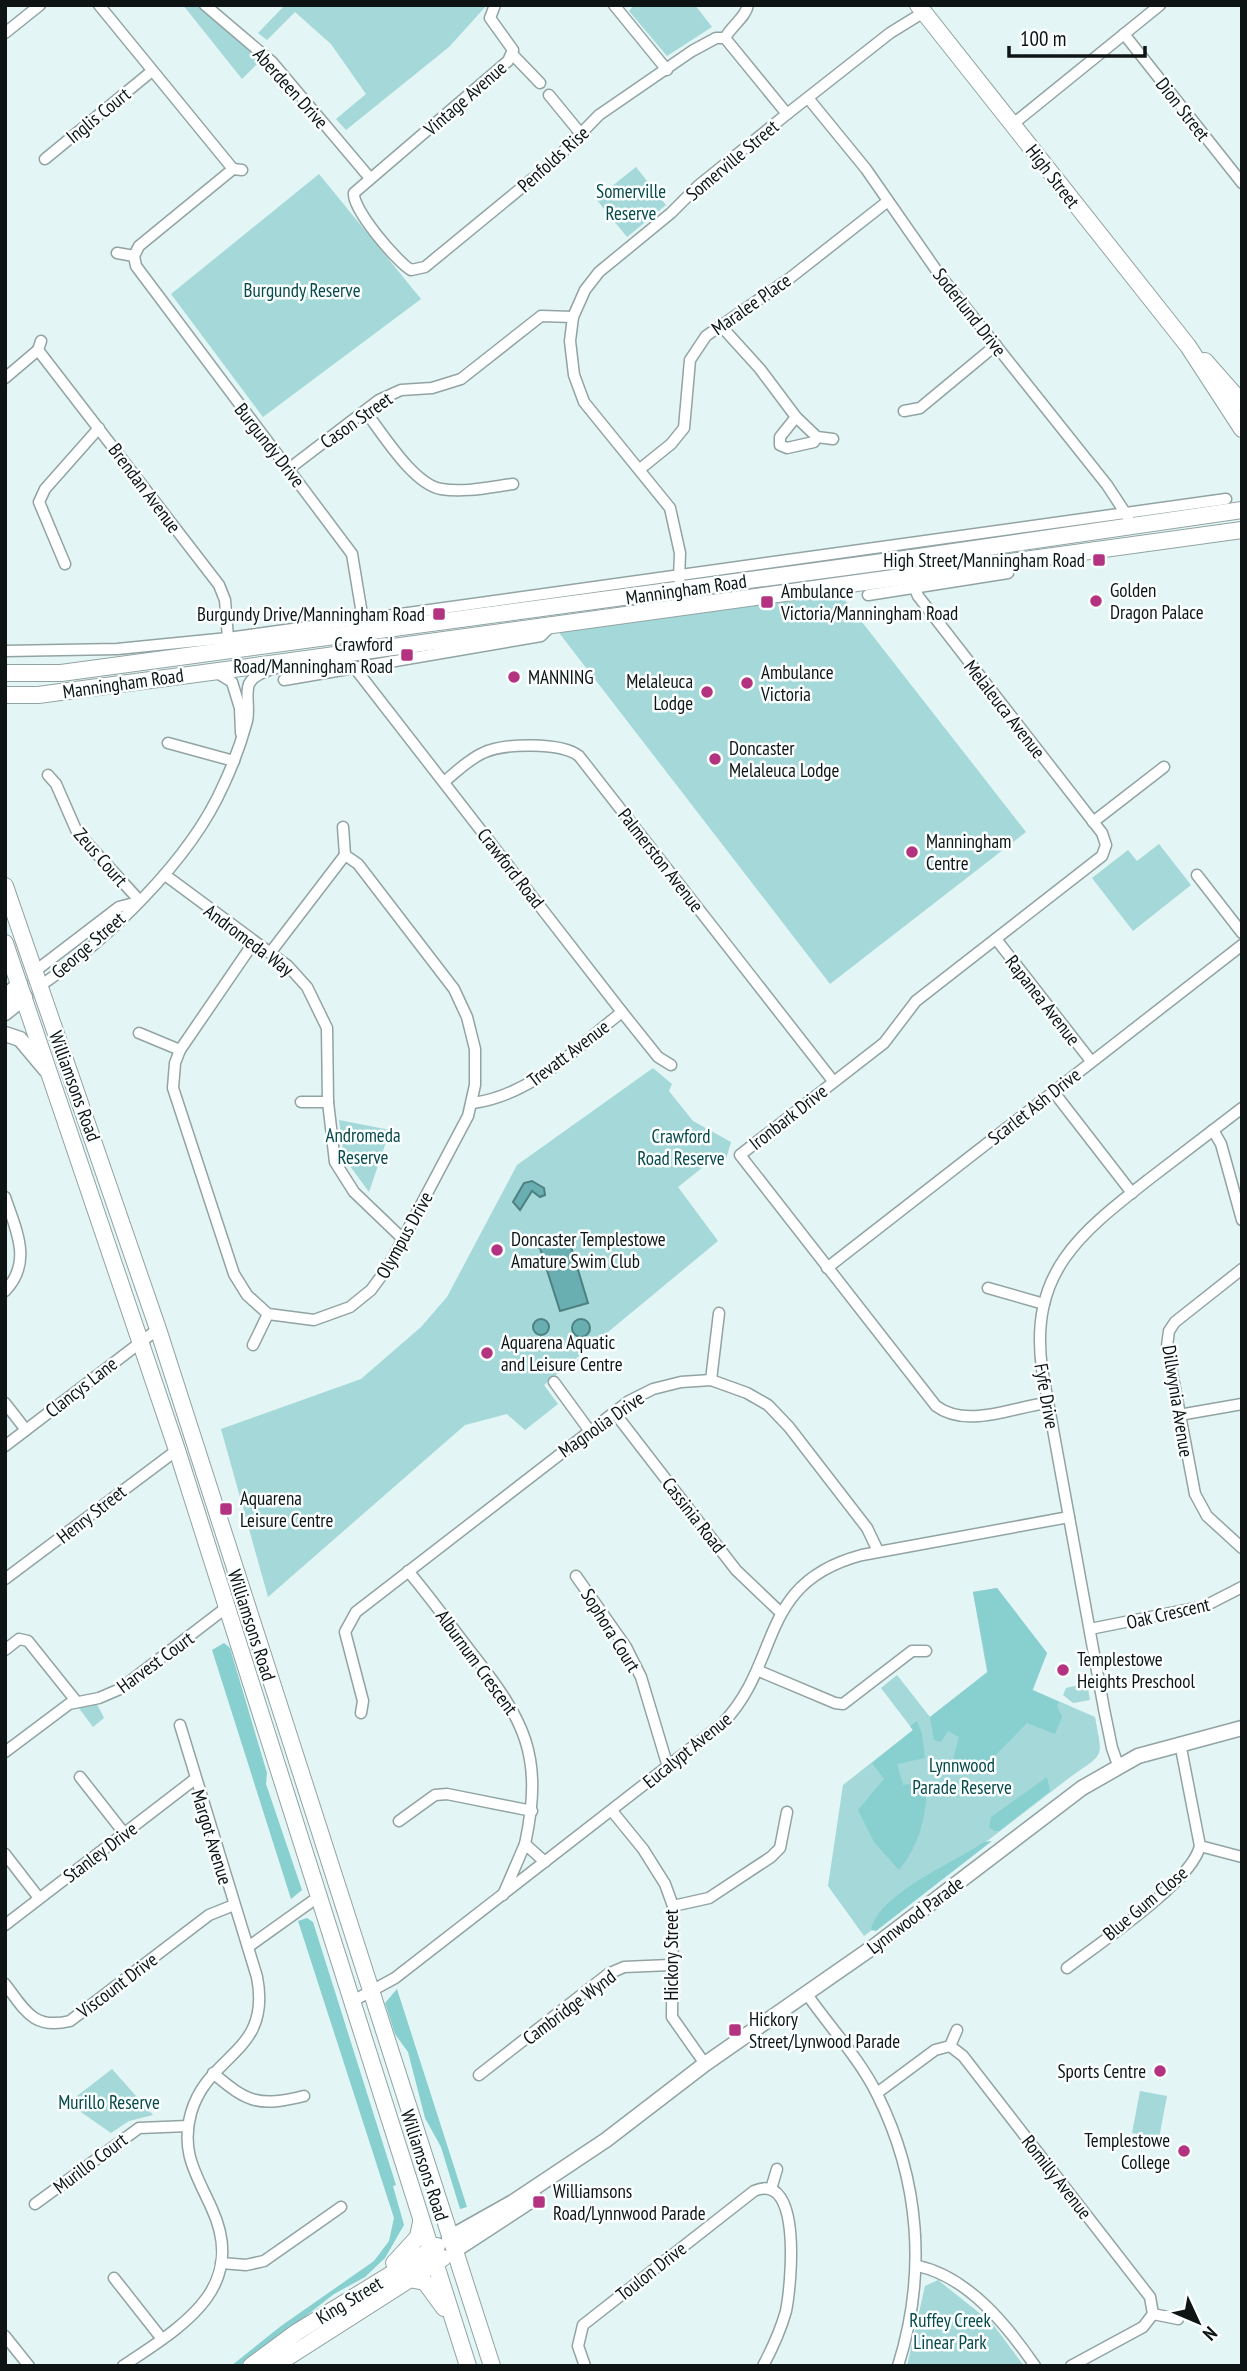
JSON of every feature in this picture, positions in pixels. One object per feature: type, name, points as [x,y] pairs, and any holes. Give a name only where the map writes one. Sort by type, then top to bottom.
[{"type":"main road","name":"High Street","points":[[919,8],[1188,346],[1242,429]]},
{"type":"main road","name":"High Street","points":[[1188,346],[1242,403]]},
{"type":"main road","points":[[1231,507],[1242,504]]},
{"type":"main road","name":"Manningham Road","points":[[5,673],[61,673],[246,648],[364,624],[685,581],[909,574],[1128,519],[1231,507]]},
{"type":"main road","name":"Manningham Road","points":[[5,695],[38,695],[689,608],[909,574],[1242,530]]},
{"type":"main road","points":[[685,581],[689,608]]},
{"type":"main road","points":[[246,648],[247,667]]},
{"type":"main road","name":"Williamsons Road","points":[[5,886],[158,1329],[492,2366]]},
{"type":"main road","name":"Williamsons Road","points":[[5,943],[177,1450],[468,2366]]},
{"type":"main road","points":[[5,1013],[22,991],[37,979]]},
{"type":"main road","points":[[5,996],[22,991]]},
{"type":"main road","points":[[5,1034],[20,1039],[28,1046],[51,1077]]},
{"type":"main road","points":[[227,1607],[244,1599]]},
{"type":"main road","name":"Lynnwood Parade","points":[[452,2245],[513,2214],[705,2064],[876,1945],[1082,1787],[1118,1765],[1180,1743],[1242,1728]]},
{"type":"main road","points":[[361,2293],[408,2251],[418,2237],[421,2220]]},
{"type":"main road","name":"King Street","points":[[251,2366],[297,2332],[361,2293],[452,2245]]},
{"type":"main road","name":"King Street","points":[[274,2366],[409,2279],[432,2257]]},
{"type":"main road","points":[[409,2279],[425,2282],[455,2325]]},
{"type":"street","points":[[5,33],[40,5]]},
{"type":"street","points":[[99,5],[238,170],[139,246],[134,256],[117,253]]},
{"type":"street","name":"Aberdeen Drive","points":[[205,5],[272,62],[369,177]]},
{"type":"street","name":"Vintage Avenue","points":[[369,177],[480,89],[513,55],[511,46],[490,18],[495,5]]},
{"type":"street","points":[[748,5],[745,13],[731,25],[725,38],[787,114]]},
{"type":"street","points":[[1013,124],[1160,5]]},
{"type":"street","points":[[615,6],[667,70]]},
{"type":"street","name":"Somerville Street","points":[[685,581],[670,508],[584,402],[574,375],[570,341],[573,317],[586,290],[599,272],[698,186],[919,8]]},
{"type":"street","name":"Dion Street","points":[[1124,34],[1242,183]]},
{"type":"street","name":"Penfolds Rise","points":[[369,177],[356,188],[355,205],[406,267],[416,271],[554,161],[599,116],[692,51],[716,38],[725,38]]},
{"type":"street","points":[[513,55],[540,83]]},
{"type":"street","name":"Inglis Court","points":[[45,159],[152,71]]},
{"type":"street","points":[[549,95],[581,134]]},
{"type":"street","name":"Soderlund Drive","points":[[808,98],[888,201],[939,274],[1128,519]]},
{"type":"street","name":"Maralee Place","points":[[640,469],[680,435],[687,419],[690,360],[706,336],[790,278],[888,201]]},
{"type":"street","name":"Burgundy Drive","points":[[134,256],[136,266],[352,554],[364,624],[360,652]]},
{"type":"street","name":"Cason Street","points":[[289,468],[365,411],[401,390],[432,388],[461,379],[541,316],[573,317]]},
{"type":"street","points":[[721,326],[796,417],[817,438],[833,439]]},
{"type":"street","name":"Brendan Avenue","points":[[5,378],[39,345],[219,586],[225,600],[228,638]]},
{"type":"street","points":[[904,411],[919,408],[996,345]]},
{"type":"street","points":[[365,411],[408,466],[421,479],[438,489],[461,491],[513,484]]},
{"type":"street","points":[[796,417],[780,437],[780,445],[787,448],[814,442],[817,438]]},
{"type":"street","points":[[65,564],[39,502],[45,489],[99,428]]},
{"type":"street","name":"Manningham Road","points":[[685,581],[1128,519]]},
{"type":"street","name":"Manningham Road","points":[[868,595],[909,574],[1008,573]]},
{"type":"street","name":"Melaleuca Avenue","points":[[909,574],[1093,822],[1106,845],[1102,856]]},
{"type":"street","name":"Manningham Road","points":[[103,667],[117,649],[364,624]]},
{"type":"street","name":"Manningham Road","points":[[284,680],[541,636],[551,626]]},
{"type":"street","points":[[5,651],[117,649]]},
{"type":"street","name":"Manningham Road","points":[[117,649],[131,663]]},
{"type":"street","points":[[324,656],[338,670]]},
{"type":"street","name":"George Street","points":[[37,979],[119,907],[136,902],[165,875],[201,828],[234,761],[249,708],[249,685],[254,677],[303,659]]},
{"type":"street","name":"Crawford Road","points":[[354,667],[622,1012],[658,1057],[671,1065]]},
{"type":"street","name":"George Street","points":[[214,671],[232,682],[240,708],[242,736]]},
{"type":"street","points":[[168,743],[234,761]]},
{"type":"street","name":"Palmerston Avenue","points":[[444,782],[475,758],[493,750],[561,747],[579,756],[833,1081]]},
{"type":"street","points":[[1093,822],[1164,766]]},
{"type":"street","name":"Zeus Court","points":[[48,775],[56,784],[77,832],[136,902]]},
{"type":"street","points":[[270,953],[345,855],[343,827]]},
{"type":"street","name":"Olympus Drive","points":[[268,1314],[314,1320],[350,1307],[380,1280],[473,1103],[475,1049],[461,1002],[445,976],[366,874],[352,858],[345,855]]},
{"type":"street","name":"Ironbark Drive","points":[[1047,1403],[976,1416],[957,1415],[942,1410],[740,1155],[884,1043],[916,1001],[1102,856]]},
{"type":"street","name":"Andromeda Way","points":[[165,875],[299,976],[323,1016],[328,1039],[331,1145],[342,1177],[403,1239]]},
{"type":"street","points":[[1197,875],[1242,933]]},
{"type":"street","name":"Rapanea Avenue","points":[[996,939],[1091,1061]]},
{"type":"street","points":[[253,1345],[268,1314],[247,1296],[233,1274],[173,1087],[175,1063],[180,1050],[254,942]]},
{"type":"street","name":"Scarlet Ash Drive","points":[[827,1268],[1242,945]]},
{"type":"street","name":"Trevatt Avenue","points":[[473,1103],[505,1097],[526,1086],[622,1012]]},
{"type":"street","points":[[139,1033],[180,1050]]},
{"type":"street","points":[[1054,1091],[1132,1193]]},
{"type":"street","points":[[301,1102],[328,1102]]},
{"type":"street","name":"Fyfe Drive","points":[[1118,1765],[1111,1744],[1047,1403],[1039,1351],[1044,1304],[1055,1273],[1074,1244],[1132,1193],[1242,1108]]},
{"type":"street","points":[[1213,1130],[1221,1144],[1242,1220]]},
{"type":"street","points":[[5,1197],[22,1252],[18,1275],[5,1292]]},
{"type":"street","name":"Dillwynia Avenue","points":[[1242,1269],[1185,1313],[1169,1331],[1167,1346],[1179,1415],[1200,1506],[1242,1548]]},
{"type":"street","points":[[988,1288],[1044,1304]]},
{"type":"street","points":[[711,1380],[719,1313]]},
{"type":"street","name":"Clancys Lane","points":[[5,1446],[158,1329]]},
{"type":"street","name":"Magnolia Drive","points":[[361,1713],[363,1701],[345,1632],[348,1622],[356,1612],[589,1430],[640,1394],[665,1384],[711,1380],[747,1393],[777,1413],[867,1528],[878,1551]]},
{"type":"street","points":[[554,1382],[589,1430]]},
{"type":"street","points":[[5,1404],[26,1430]]},
{"type":"street","points":[[1179,1415],[1242,1404]]},
{"type":"street","name":"Cassinia Road","points":[[614,1412],[736,1570],[780,1612]]},
{"type":"street","name":"Henry Street","points":[[5,1579],[177,1450]]},
{"type":"street","name":"Eucalypt Avenue","points":[[351,2002],[395,1978],[668,1767],[737,1708],[759,1671],[772,1628],[780,1612],[796,1592],[822,1571],[849,1558],[878,1551],[1069,1517]]},
{"type":"street","name":"Alburnum Crescent","points":[[408,1571],[515,1713],[528,1749],[533,1791],[532,1811],[524,1844],[503,1895]]},
{"type":"street","name":"Sophora Court","points":[[576,1576],[620,1637],[641,1677],[668,1767]]},
{"type":"street","name":"Oak Crescent","points":[[1090,1629],[1205,1606],[1242,1587]]},
{"type":"street","name":"Harvest Court","points":[[5,1752],[62,1708],[120,1689],[227,1607]]},
{"type":"street","points":[[5,1650],[19,1639],[28,1641],[76,1702]]},
{"type":"street","points":[[759,1671],[843,1704],[912,1651],[926,1651]]},
{"type":"street","name":"Margot Avenue","points":[[122,2366],[192,2317],[205,2303],[221,2263],[219,2229],[192,2171],[188,2126],[198,2095],[213,2073],[243,2046],[258,2017],[260,1991],[180,1725]]},
{"type":"street","name":"Blue Gum Close","points":[[1067,1968],[1184,1874],[1200,1846],[1180,1743]]},
{"type":"street","points":[[80,1777],[124,1833]]},
{"type":"street","name":"Stanley Drive","points":[[5,1925],[195,1779]]},
{"type":"street","points":[[399,1821],[435,1795],[447,1794],[532,1811]]},
{"type":"street","name":"Hickory Street","points":[[612,1811],[643,1849],[665,1884],[673,1906],[670,1965],[674,2024],[705,2064]]},
{"type":"street","points":[[673,1906],[709,1898],[771,1857],[780,1848],[787,1811]]},
{"type":"street","points":[[524,1844],[545,1862]]},
{"type":"street","points":[[1200,1846],[1242,1857]]},
{"type":"street","points":[[5,1853],[39,1898]]},
{"type":"street","points":[[248,1947],[318,1898]]},
{"type":"street","name":"Viscount Drive","points":[[5,1983],[39,2022],[53,2025],[70,2021],[209,1914],[234,1905]]},
{"type":"street","name":"Cambridge Wynd","points":[[479,2075],[608,1974],[624,1967],[670,1965]]},
{"type":"street","points":[[806,1993],[877,2093],[906,2169],[915,2224],[918,2266],[909,2331],[898,2366]]},
{"type":"street","points":[[877,2093],[935,2050],[950,2046],[957,2030]]},
{"type":"street","name":"Romilly Avenue","points":[[950,2046],[963,2056],[1150,2297],[1153,2314]]},
{"type":"street","points":[[213,2073],[236,2093],[256,2102],[269,2103],[304,2096]]},
{"type":"street","name":"Murillo Court","points":[[36,2204],[139,2128],[188,2126]]},
{"type":"street","points":[[763,2366],[785,2312],[791,2270],[785,2205],[777,2192],[771,2189],[777,2169]]},
{"type":"street","name":"Toulon Drive","points":[[585,2366],[578,2346],[583,2325],[754,2191],[771,2189]]},
{"type":"street","points":[[221,2263],[246,2265],[264,2261],[341,2207]]},
{"type":"street","points":[[918,2266],[948,2277],[984,2305],[1035,2366]]},
{"type":"street","points":[[114,2278],[162,2339]]},
{"type":"street","points":[[1071,2366],[1143,2327],[1153,2314],[1178,2319]]},
{"type":"street","points":[[5,2336],[29,2366]]},
{"type":"green space","points":[[183,5],[200,5],[262,59],[242,79]]},
{"type":"green space","points":[[285,5],[487,5],[449,47],[346,130],[336,119],[366,94],[331,44],[295,12],[267,40],[258,33]]},
{"type":"green space","points":[[634,5],[695,5],[712,27],[667,56],[629,11]]},
{"type":"green space","name":"Somerville Reserve","points":[[636,167],[666,205],[627,237],[596,199]]},
{"type":"green space","name":"Burgundy Reserve","points":[[319,174],[421,299],[263,417],[171,294]]},
{"type":"green space","name":"Manningham Centre","points":[[837,586],[844,599],[1026,832],[830,984],[560,634],[560,625]]},
{"type":"green space","points":[[1159,844],[1191,885],[1133,931],[1092,878],[1128,850],[1137,861]]},
{"type":"green space","name":"Aquarena Aquatic and Leisure Centre","points":[[653,1068],[672,1084],[669,1091],[693,1121],[731,1142],[726,1159],[713,1159],[678,1187],[718,1241],[544,1385],[558,1404],[525,1430],[507,1414],[465,1425],[268,1597],[221,1429],[361,1379],[421,1327],[447,1297],[517,1165]]},
{"type":"green space","name":"Andromeda Reserve","points":[[339,1120],[390,1130],[369,1192],[344,1158]]},
{"type":"green space","name":"Lynnwood Parade Reserve","points":[[997,1588],[1047,1653],[1033,1690],[1095,1717],[1100,1749],[1089,1764],[864,1936],[828,1886],[843,1785],[913,1730],[881,1688],[897,1675],[930,1717],[987,1672],[973,1592]]},
{"type":"green space","points":[[1087,1683],[1090,1700],[1073,1703],[1063,1695],[1066,1688]]},
{"type":"green space","points":[[97,1704],[104,1718],[93,1727],[78,1707]]},
{"type":"green space","name":"Murillo Reserve","points":[[112,2069],[153,2115],[129,2121],[111,2133],[68,2103]]},
{"type":"green space","points":[[1140,2091],[1167,2096],[1159,2138],[1132,2133]]},
{"type":"green space","name":"Ruffey Creek Linear Park","points":[[938,2280],[992,2323],[1024,2366],[907,2366],[925,2286]]},
{"type":"shaded area","points":[[532,1181],[544,1188],[545,1195],[540,1197],[532,1191],[520,1210],[513,1202],[524,1183]]},
{"type":"shaded area","points":[[570,1236],[588,1303],[560,1311],[540,1248],[537,1247]]},
{"type":"shaded area","points":[[538,1319],[544,1319],[549,1327],[547,1333],[538,1335],[533,1330],[533,1324]]},
{"type":"shaded area","points":[[581,1319],[587,1322],[590,1328],[587,1334],[581,1337],[575,1334],[572,1328],[575,1322]]},
{"type":"shaded area","points":[[997,1588],[1047,1653],[1032,1690],[1059,1702],[1057,1706],[1062,1717],[1055,1734],[1027,1723],[979,1772],[952,1763],[959,1737],[948,1731],[941,1742],[934,1740],[930,1717],[988,1672],[973,1592]]},
{"type":"shaded area","points":[[224,1643],[230,1648],[267,1773],[266,1784],[302,1890],[291,1899],[212,1650]]},
{"type":"shaded area","points":[[917,1721],[922,1734],[925,1758],[897,1764],[903,1785],[927,1781],[926,1805],[917,1839],[899,1870],[874,1842],[858,1810],[884,1779],[872,1763],[913,1730],[910,1726]]},
{"type":"shaded area","points":[[1047,1777],[1050,1791],[999,1831],[989,1827],[991,1817]]},
{"type":"shaded area","points":[[992,1841],[876,1931],[871,1930],[877,1916],[902,1891],[984,1842]]},
{"type":"shaded area","points":[[307,1918],[313,1922],[396,2185],[393,2186],[404,2225],[385,2258],[365,2277],[334,2294],[242,2366],[231,2366],[281,2326],[374,2261],[389,2241],[394,2218],[298,1921]]},
{"type":"shaded area","points":[[397,1989],[467,2207],[460,2209],[441,2147],[425,2118],[408,2052],[395,2034],[385,2003]]},
{"type":"place","name":"High Street/Manningham Road","points":[[1099,560]]},
{"type":"place","name":"Golden Dragon Palace","points":[[1096,601]]},
{"type":"place","name":"Ambulance Victoria/Manningham Road","points":[[767,602]]},
{"type":"place","name":"Burgundy Drive/Manningham Road","points":[[439,614]]},
{"type":"place","name":"Crawford Road/Manningham Road","points":[[407,655]]},
{"type":"place","name":"MANNING","points":[[514,677]]},
{"type":"place","name":"Ambulance Victoria","points":[[747,683]]},
{"type":"place","name":"Melaleuca Lodge","points":[[707,692]]},
{"type":"place","name":"Doncaster Melaleuca Lodge","points":[[715,759]]},
{"type":"place","name":"Manningham Centre","points":[[912,852]]},
{"type":"place","name":"Doncaster Templestowe Amature Swim Club","points":[[497,1250]]},
{"type":"place","name":"Aquarena Aquatic and Leisure Centre","points":[[487,1353]]},
{"type":"place","name":"Aquarena Leisure Centre","points":[[226,1509]]},
{"type":"place","name":"Templestowe Heights Preschool","points":[[1063,1670]]},
{"type":"place","name":"Hickory Street/Lynwood Parade","points":[[735,2030]]},
{"type":"place","name":"Sports Centre","points":[[1160,2071]]},
{"type":"place","name":"Templestowe College","points":[[1184,2151]]},
{"type":"place","name":"Williamsons Road/Lynnwood Parade","points":[[539,2202]]},
{"type":"park label","name":"Crawford Road Reserve","points":[[681,1147]]}]
